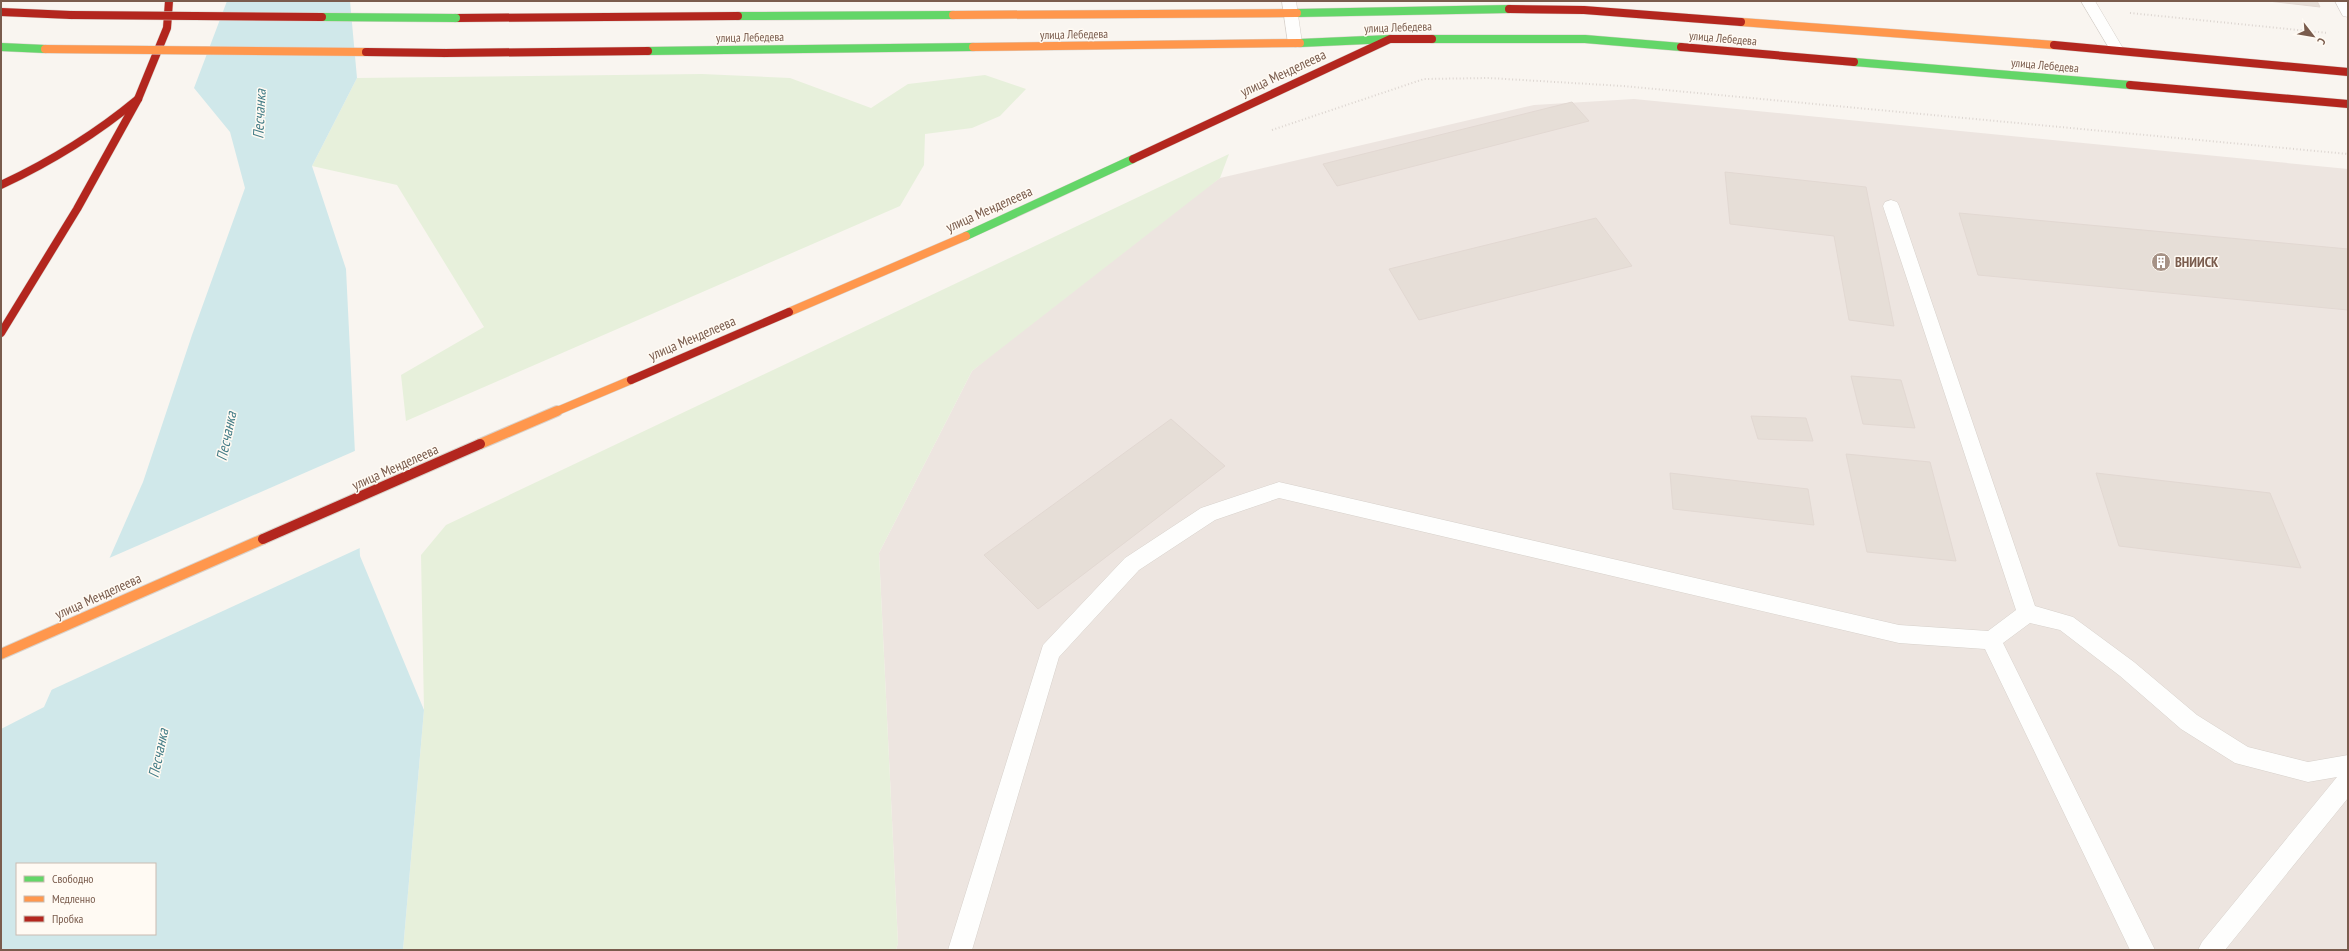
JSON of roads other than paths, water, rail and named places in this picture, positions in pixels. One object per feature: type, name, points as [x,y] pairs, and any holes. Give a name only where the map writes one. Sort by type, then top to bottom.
[{"type":"main road","points":[[1,333],[77,209],[138,99],[167,28],[169,1]]},
{"type":"main road","name":"улица Лебедева","points":[[1,12],[71,15],[456,18],[1291,7],[1584,10],[2117,50],[2348,72]]},
{"type":"main road","name":"улица Лебедева","points":[[1,47],[445,53],[1295,43],[1390,39],[1585,39],[2348,104]]},
{"type":"main road","name":"улица Менделеева","points":[[1,654],[501,435],[985,228],[1390,39]]},
{"type":"main road","points":[[1,185],[35,170],[77,146],[113,123],[138,99]]},
{"type":"lane","points":[[2088,1],[2117,50]]},
{"type":"lane","points":[[2342,1],[2348,12]]},
{"type":"lane","points":[[1291,7],[1295,43]]},
{"type":"lane","points":[[1891,206],[2027,613]]},
{"type":"lane","points":[[960,950],[1050,652],[1132,564],[1208,514],[1279,490],[1899,634],[1991,640],[2027,613]]},
{"type":"lane","points":[[2027,613],[2066,623],[2127,669],[2189,722],[2243,756],[2308,772],[2348,765]]},
{"type":"lane","points":[[1991,640],[2143,950]]},
{"type":"lane","points":[[2210,950],[2348,781]]},
{"type":"water","name":"Песчанка","points":[[227,1],[350,1],[357,78],[312,166],[346,269],[360,556],[424,710],[403,950],[1,950],[1,729],[44,707],[143,482],[192,335],[245,188],[230,132],[194,88]]},
{"type":"place","name":"ВНИИСК","points":[[2161,262]]}]
